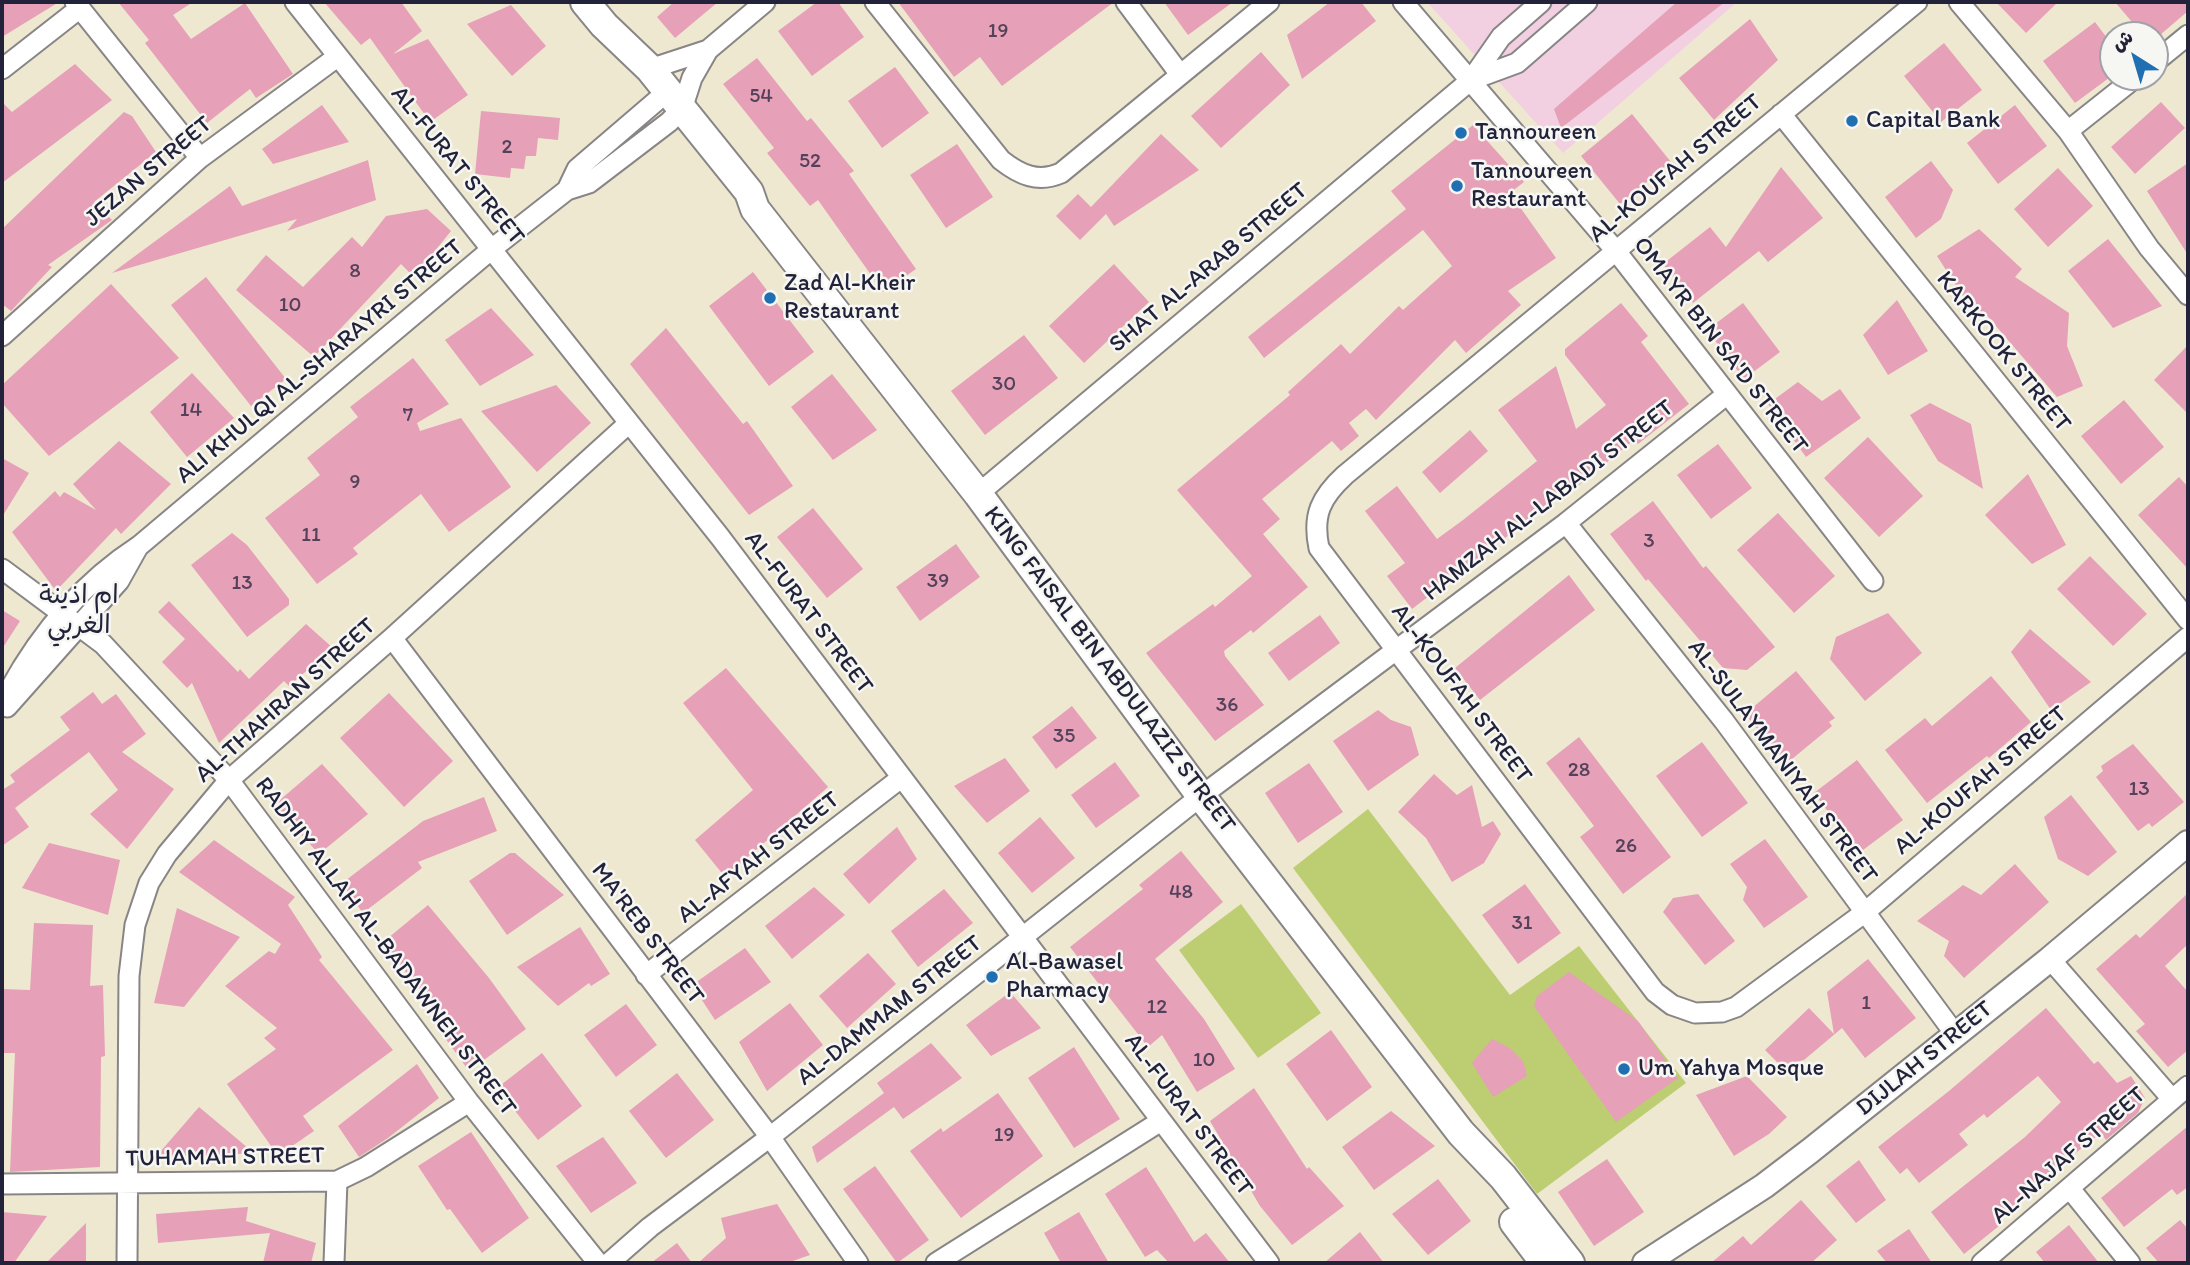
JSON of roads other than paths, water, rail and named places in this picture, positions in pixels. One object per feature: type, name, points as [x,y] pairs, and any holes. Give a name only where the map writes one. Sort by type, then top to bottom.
[{"type":"main road","name":"KING FAISAL BIN ABDULAZIZ STREET","points":[[585,2],[740,201],[755,209],[978,494],[1201,796],[1461,1133],[1503,1177],[1570,1263]]},
{"type":"main road","name":"KING FAISAL BIN ABDULAZIZ STREET","points":[[604,25],[650,69],[668,106]]},
{"type":"main road","name":"KING FAISAL BIN ABDULAZIZ STREET","points":[[1461,1133],[1489,1187],[1545,1263]]},
{"type":"street","name":"AL-FURAT STREET","points":[[295,2],[720,537],[1269,1263]]},
{"type":"street","points":[[668,106],[692,78],[708,50],[765,2]]},
{"type":"street","points":[[875,2],[1001,160],[1025,176],[1044,178],[1061,173],[1179,73],[1269,2]]},
{"type":"street","points":[[1126,2],[1179,73]]},
{"type":"street","name":"OMAYR BIN SA'D STREET","points":[[1403,2],[1616,251],[1873,581]]},
{"type":"street","name":"SHAT AL-ARAB STREET","points":[[978,494],[1471,80],[1501,37],[1541,2]]},
{"type":"street","name":"SHAT AL-ARAB STREET","points":[[1471,80],[1517,63],[1587,2]]},
{"type":"street","name":"AL-KOUFAH STREET","points":[[1917,2],[1345,475],[1329,491],[1317,511],[1315,529],[1319,548],[1655,992],[1672,1005],[1706,1014],[1737,1007],[1864,913],[2188,637]]},
{"type":"street","points":[[1959,2],[2068,131],[2149,248],[2188,295]]},
{"type":"street","points":[[2,69],[78,5],[200,158]]},
{"type":"street","points":[[2169,51],[2188,35]]},
{"type":"street","points":[[650,69],[708,50]]},
{"type":"street","name":"JEZAN STREET","points":[[2,336],[200,158],[337,57]]},
{"type":"street","points":[[2068,131],[2118,91]]},
{"type":"street","name":"ALI KHULQI AL-SHARAYRI STREET","points":[[2,704],[27,658],[62,612],[106,570],[139,546],[493,248],[567,190],[577,169],[668,106]]},
{"type":"street","name":"KARKOOK STREET","points":[[1781,114],[2188,621]]},
{"type":"street","name":"HAMZAH AL-LABADI STREET","points":[[1201,796],[1566,523],[1726,395]]},
{"type":"street","name":"AL-THAHRAN STREET","points":[[127,1263],[129,976],[135,925],[149,883],[167,854],[229,780],[392,638],[629,423]]},
{"type":"street","name":"AL-SULAYMANIYAH STREET","points":[[1566,523],[1724,721],[1955,1034]]},
{"type":"street","name":"ALI KHULQI AL-SHARAYRI STREET","points":[[2,713],[82,626],[129,568],[139,546]]},
{"type":"street","name":"RADHIY ALLAH AL-BADAWNEH STREET","points":[[2,569],[103,644],[229,780],[470,1102],[598,1263]]},
{"type":"street","name":"MA'REB STREET","points":[[392,638],[770,1137],[858,1263]]},
{"type":"street","name":"AL-AFYAH STREET","points":[[646,975],[901,778]]},
{"type":"street","name":"AL-DAMMAM STREET","points":[[609,1263],[650,1227],[770,1137],[1201,796]]},
{"type":"street","name":"DIJLAH STREET","points":[[1640,1262],[1764,1186],[2050,959],[2188,843]]},
{"type":"street","points":[[2050,959],[2183,1092]]},
{"type":"street","name":"AL-NAJAF STREET","points":[[1982,1263],[2183,1092]]},
{"type":"street","name":"TUHAMAH STREET","points":[[2,1184],[337,1181],[366,1167],[470,1102]]},
{"type":"street","points":[[936,1263],[1161,1121]]},
{"type":"street","points":[[334,1263],[337,1181]]},
{"type":"street","points":[[2071,1190],[2130,1263]]},
{"type":"place","name":"Capital Bank","points":[[1852,121]]},
{"type":"place","name":"Tannoureen","points":[[1461,133]]},
{"type":"place","name":"Tannoureen Restaurant","points":[[1457,186]]},
{"type":"place","name":"Zad Al-Kheir Restaurant","points":[[770,298]]},
{"type":"place","name":"Al-Bawasel Pharmacy","points":[[992,977]]},
{"type":"place","name":"Um Yahya Mosque","points":[[1624,1069]]},
{"type":"district","name":"ام اذينة الغربي","points":[[79,611]]}]
